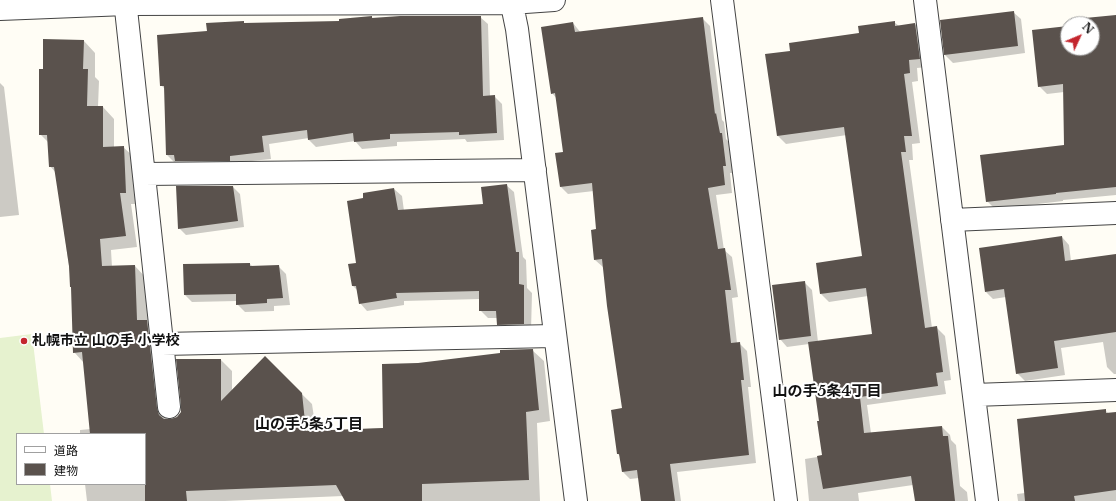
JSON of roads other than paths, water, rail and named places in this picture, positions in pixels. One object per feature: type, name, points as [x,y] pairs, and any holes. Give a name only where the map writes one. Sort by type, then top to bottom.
[{"type":"street","points":[[0,9],[126,2],[511,2],[554,0]]},
{"type":"street","points":[[722,0],[786,501]]},
{"type":"street","points":[[925,0],[987,501]]},
{"type":"street","points":[[126,2],[169,407]]},
{"type":"street","points":[[511,2],[517,29],[554,336],[576,501]]},
{"type":"street","points":[[144,174],[535,170]]},
{"type":"street","points":[[952,220],[1116,213]]},
{"type":"street","points":[[162,344],[554,336]]},
{"type":"street","points":[[974,395],[1116,390]]},
{"type":"place","name":"札幌市立 山の手 小学校","points":[[24,341]]},
{"type":"district","name":"山の手5条4丁目","points":[[827,392]]},
{"type":"district","name":"山の手5条5丁目","points":[[309,425]]}]
